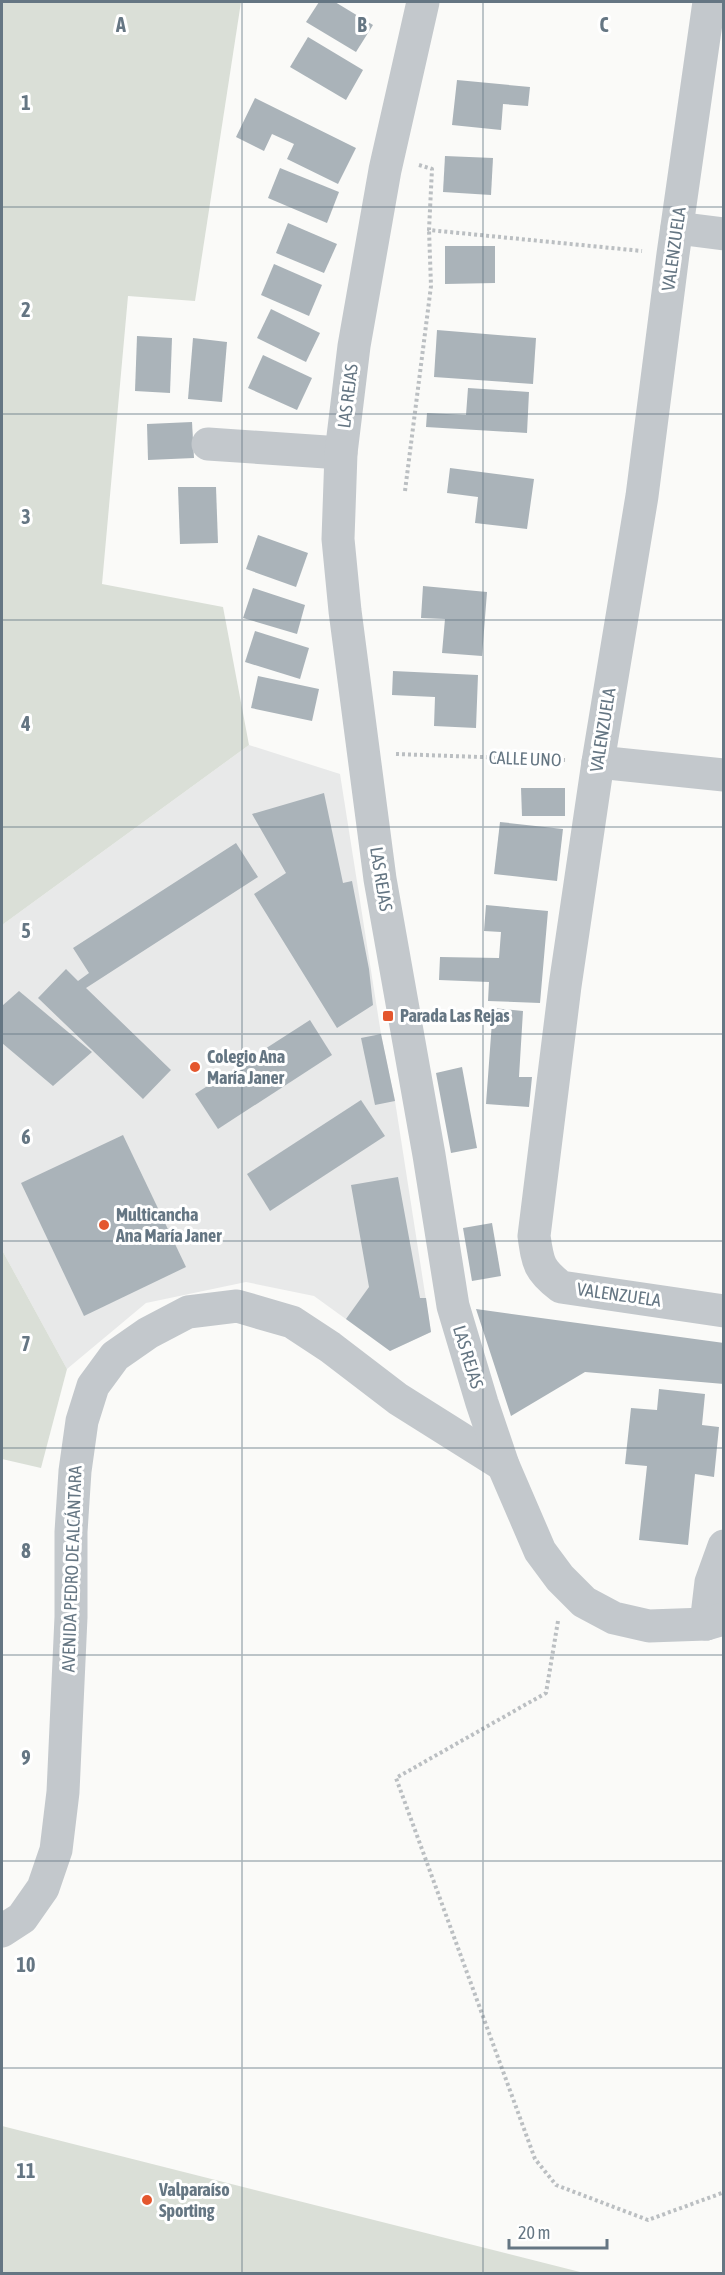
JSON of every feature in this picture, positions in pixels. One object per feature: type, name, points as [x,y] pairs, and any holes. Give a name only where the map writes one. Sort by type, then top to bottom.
[{"type":"street","name":"LAS REJAS","points":[[423,2],[387,157],[369,249],[341,453],[338,539],[362,752],[380,879],[453,1306],[471,1370],[503,1465],[540,1551],[560,1578],[584,1602],[614,1618],[649,1626],[715,1621]]},
{"type":"street","name":"VALENZUELA","points":[[709,2],[642,496],[598,762],[565,986],[534,1236],[537,1255],[545,1274],[561,1287],[723,1311]]},
{"type":"street","points":[[675,241],[723,234]]},
{"type":"street","points":[[208,444],[341,453]]},
{"type":"street","points":[[598,762],[723,775]]},
{"type":"street","name":"AVENIDA PEDRO DE ALCÁNTARA","points":[[2,1931],[22,1918],[43,1888],[56,1850],[63,1792],[75,1471],[82,1421],[93,1386],[115,1356],[148,1333],[188,1312],[237,1306],[292,1322],[330,1347],[398,1399],[503,1465]]},
{"type":"street","points":[[715,1621],[711,1582],[723,1546]]},
{"type":"path","points":[[405,491],[431,286],[429,230],[432,169]]},
{"type":"path","points":[[429,230],[675,241]]},
{"type":"path","name":"CALLE UNO","points":[[362,752],[598,762]]},
{"type":"path","points":[[558,1620],[546,1694],[396,1778],[535,2159],[556,2184],[648,2220],[722,2193],[723,2195]]},
{"type":"shaded area","points":[[2,2],[241,2],[195,301],[128,296],[102,584],[223,607],[249,745],[2,925]]},
{"type":"shaded area","name":"Colegio Ana María Janer","points":[[249,745],[340,774],[431,1332],[390,1351],[314,1296],[246,1282],[146,1303],[67,1369],[2,1250],[2,925]]},
{"type":"shaded area","points":[[2,1250],[67,1369],[41,1468],[2,1459]]},
{"type":"shaded area","name":"Valparaíso Sporting","points":[[2,2126],[584,2273],[2,2273]]},
{"type":"building","points":[[319,2],[335,2],[373,25],[356,52],[306,22]]},
{"type":"building","points":[[308,37],[363,70],[346,100],[290,67]]},
{"type":"building","points":[[457,80],[530,87],[528,106],[503,104],[501,130],[452,125]]},
{"type":"building","points":[[255,98],[356,148],[338,184],[287,159],[294,144],[272,134],[264,151],[236,137]]},
{"type":"building","points":[[445,156],[493,158],[491,195],[443,192]]},
{"type":"building","points":[[280,168],[339,192],[327,223],[268,198]]},
{"type":"building","points":[[288,223],[337,244],[324,273],[276,253]]},
{"type":"building","points":[[445,246],[495,246],[495,283],[445,284]]},
{"type":"building","points":[[274,264],[322,285],[309,316],[261,295]]},
{"type":"building","points":[[271,309],[320,333],[306,362],[257,338]]},
{"type":"building","points":[[437,330],[536,338],[533,384],[434,377]]},
{"type":"building","points":[[137,336],[172,338],[170,393],[135,391]]},
{"type":"building","points":[[193,338],[227,342],[222,402],[188,399]]},
{"type":"building","points":[[263,355],[312,378],[297,410],[248,388]]},
{"type":"building","points":[[468,388],[529,392],[527,433],[426,427],[427,413],[466,415]]},
{"type":"building","points":[[192,422],[194,458],[148,460],[147,424]]},
{"type":"building","points":[[450,468],[534,479],[527,529],[475,523],[478,497],[447,493]]},
{"type":"building","points":[[178,487],[216,487],[218,543],[180,544]]},
{"type":"building","points":[[258,535],[308,553],[296,587],[246,569]]},
{"type":"building","points":[[423,586],[487,592],[482,656],[442,653],[445,619],[421,618]]},
{"type":"building","points":[[253,588],[305,605],[297,634],[243,618]]},
{"type":"building","points":[[255,631],[309,648],[300,679],[245,662]]},
{"type":"building","points":[[393,671],[478,675],[476,728],[434,726],[435,697],[392,695]]},
{"type":"building","points":[[258,676],[319,689],[312,721],[251,708]]},
{"type":"building","points":[[521,788],[565,788],[565,816],[522,816]]},
{"type":"building","points":[[324,793],[343,883],[352,881],[369,969],[373,1005],[337,1028],[254,894],[286,873],[252,814]]},
{"type":"building","points":[[500,822],[563,829],[557,881],[494,874]]},
{"type":"building","points":[[236,843],[258,877],[86,988],[171,1070],[143,1099],[38,998],[66,969],[78,981],[89,973],[73,948]]},
{"type":"building","points":[[486,905],[548,911],[540,1003],[488,1001],[489,982],[439,980],[440,957],[499,958],[501,932],[484,931]]},
{"type":"building","points":[[19,991],[92,1052],[53,1086],[2,1043],[2,1006]]},
{"type":"building","points":[[493,1008],[523,1011],[519,1077],[532,1077],[529,1107],[486,1104]]},
{"type":"building","points":[[310,1020],[332,1055],[218,1129],[195,1094]]},
{"type":"building","points":[[381,1034],[395,1101],[375,1105],[361,1038]]},
{"type":"building","points":[[462,1067],[477,1148],[451,1153],[436,1073]]},
{"type":"building","points":[[361,1100],[385,1136],[270,1211],[247,1174]]},
{"type":"building","name":"Multicancha Ana María Janer","points":[[123,1135],[186,1267],[84,1316],[21,1183]]},
{"type":"building","points":[[398,1177],[420,1298],[426,1298],[431,1332],[390,1351],[346,1319],[369,1287],[351,1185]]},
{"type":"building","points":[[492,1223],[501,1276],[472,1281],[463,1228]]},
{"type":"building","points":[[476,1309],[724,1343],[724,1384],[585,1372],[511,1416]]},
{"type":"building","points":[[659,1389],[705,1394],[702,1425],[719,1427],[714,1477],[695,1474],[688,1545],[639,1540],[647,1466],[625,1464],[631,1408],[657,1410]]},
{"type":"place","name":"Parada Las Rejas","points":[[388,1016]]},
{"type":"place","name":"Colegio Ana María Janer","points":[[195,1067]]},
{"type":"place","name":"Multicancha Ana María Janer","points":[[104,1225]]},
{"type":"place","name":"Valparaíso Sporting","points":[[147,2200]]}]
